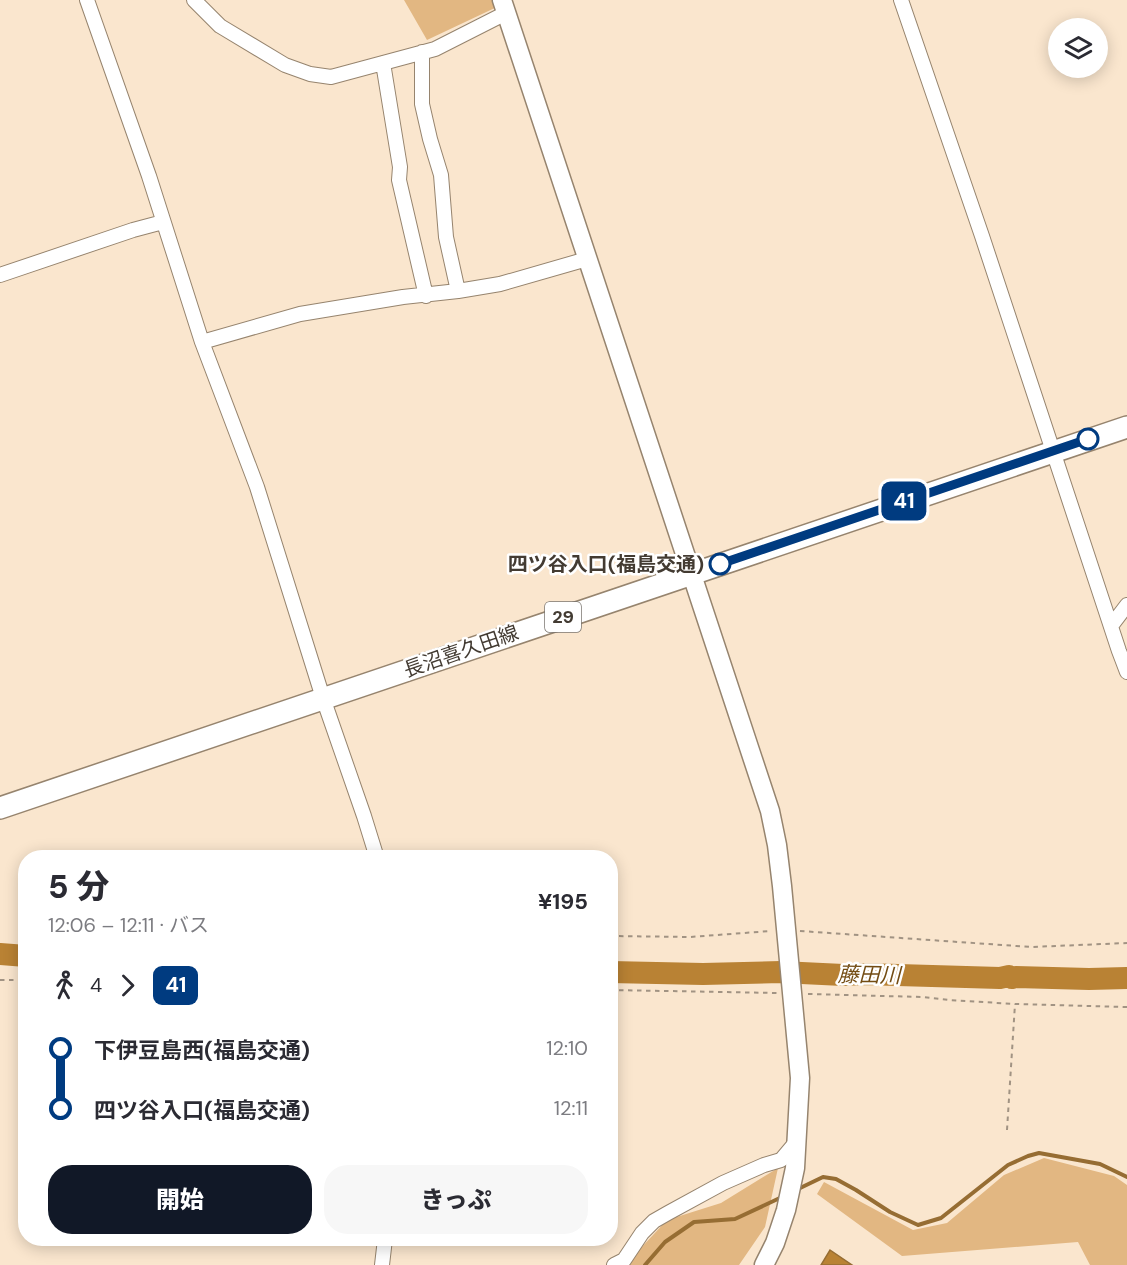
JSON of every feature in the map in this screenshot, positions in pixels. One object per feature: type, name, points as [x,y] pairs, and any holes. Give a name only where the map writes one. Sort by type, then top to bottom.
[{"type":"main road","name":"長沼喜久田線","points":[[0,808],[1127,427]]},
{"type":"street","points":[[87,0],[149,176],[202,342],[257,487],[323,698],[375,850]]},
{"type":"street","points":[[194,0],[220,26],[285,65],[310,74],[331,77],[435,49],[504,6],[770,811],[777,845],[800,1078],[795,1168],[775,1243],[764,1265]]},
{"type":"street","points":[[901,0],[1110,626],[1123,653],[1127,672]]},
{"type":"street","points":[[422,52],[422,104],[441,175],[446,237],[458,291]]},
{"type":"street","points":[[383,63],[400,167],[399,180],[426,296]]},
{"type":"street","points":[[0,275],[163,222]]},
{"type":"street","points":[[202,342],[300,314],[500,284],[587,259]]},
{"type":"street","points":[[1110,626],[1127,605]]},
{"type":"street","points":[[614,1265],[624,1260],[642,1233],[654,1221],[723,1183],[781,1160],[797,1141]]},
{"type":"street","points":[[382,1265],[384,1246]]},
{"type":"path","points":[[618,936],[690,937],[786,930],[1031,947],[1127,944]]},
{"type":"path","points":[[0,980],[18,980]]},
{"type":"path","points":[[618,990],[922,997],[1015,1004],[1127,1007]]},
{"type":"path","points":[[1007,1130],[1015,1004]]},
{"type":"shaded area","points":[[404,0],[497,0],[499,6],[427,40]]},
{"type":"shaded area","points":[[1044,1158],[1114,1176],[1127,1185],[1127,1265],[1090,1265],[1078,1242],[902,1256],[817,1194],[824,1182],[913,1230],[947,1223],[1004,1175]]},
{"type":"shaded area","points":[[778,1168],[765,1227],[739,1265],[625,1265],[667,1220],[721,1203]]},
{"type":"shaded area","points":[[830,1250],[852,1265],[821,1265]]},
{"type":"waterway","name":"藤田川","points":[[0,954],[18,955]]},
{"type":"waterway","name":"藤田川","points":[[618,972],[703,974],[781,972],[1000,978],[1009,976],[1012,978],[1127,978]]},
{"type":"waterway","points":[[796,1190],[823,1177],[836,1179],[890,1212],[918,1225],[941,1218],[1008,1165],[1039,1153],[1100,1164],[1127,1177]]},
{"type":"waterway","points":[[645,1265],[665,1242],[694,1222],[735,1219],[782,1197]]},
{"type":"bus line","name":"41","points":[[720,564],[1088,439]]},
{"type":"place","name":"四ツ谷入口(福島交通)","points":[[720,564]]}]
